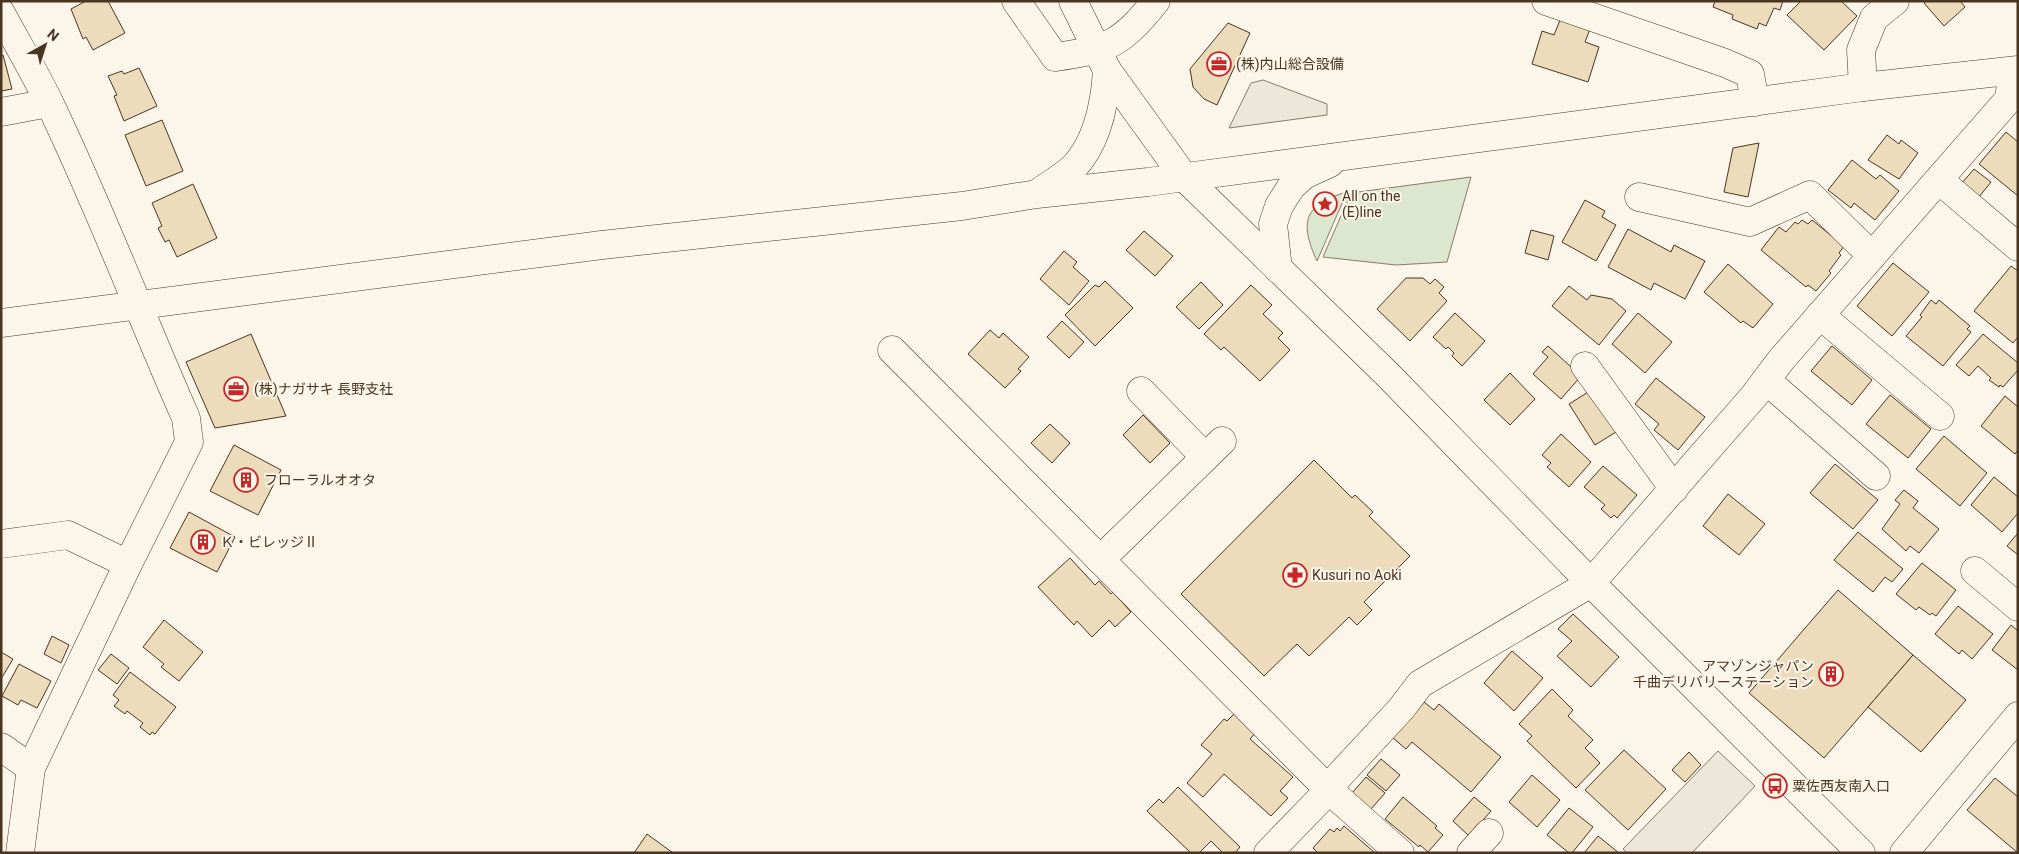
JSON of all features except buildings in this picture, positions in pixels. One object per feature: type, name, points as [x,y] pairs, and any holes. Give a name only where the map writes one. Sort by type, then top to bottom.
[{"type":"street","points":[[1016,1],[1055,57],[1102,60],[1156,1]]},
{"type":"street","points":[[1073,1],[1102,60],[1184,177],[1387,374],[1590,583],[1861,853]]},
{"type":"street","points":[[1546,1],[1725,63],[1750,74],[1755,102]]},
{"type":"street","points":[[1863,87],[1861,50],[1874,18],[1895,1]]},
{"type":"street","points":[[1,13],[50,103],[115,250],[136,305],[186,418],[189,442],[128,564],[31,768],[20,853]]},
{"type":"street","points":[[1037,194],[1073,167],[1092,138],[1105,101],[1102,60]]},
{"type":"street","points":[[1,323],[602,245],[962,206],[1037,194],[1184,177],[1863,87],[2015,70],[2008,99],[1820,315],[1674,489],[1590,583],[1420,684],[1401,709],[1337,778],[1330,790],[1268,853]]},
{"type":"street","points":[[1,112],[50,103]]},
{"type":"street","points":[[1278,269],[1273,224],[1279,206],[1291,187],[1304,175],[1349,155]]},
{"type":"street","points":[[1939,180],[2018,247]]},
{"type":"street","points":[[1639,197],[1750,222],[1810,195],[1872,256]]},
{"type":"street","points":[[1820,315],[1940,416]]},
{"type":"street","points":[[892,350],[1330,790],[1400,853]]},
{"type":"street","points":[[1585,366],[1674,489]]},
{"type":"street","points":[[1766,380],[1876,476]]},
{"type":"street","points":[[1100,560],[1214,449],[1142,391]]},
{"type":"street","points":[[1,544],[68,535],[128,564]]},
{"type":"street","points":[[1975,571],[2018,607]]},
{"type":"street","points":[[1904,853],[2018,716]]},
{"type":"street","points":[[1,747],[31,768]]},
{"type":"green space","points":[[1471,177],[1447,262],[1396,265],[1323,257],[1351,193]]},
{"type":"green space","points":[[1347,192],[1317,261],[1308,235],[1307,225],[1309,216],[1322,202]]},
{"type":"shaded area","points":[[1263,80],[1327,104],[1327,115],[1229,128],[1251,83]]},
{"type":"shaded area","points":[[1718,751],[1755,786],[1692,853],[1627,853],[1623,849]]},
{"type":"place","name":"(株)内山総合設備","points":[[1219,64]]},
{"type":"place","name":"All on the (E)line","points":[[1325,204]]},
{"type":"place","name":"(株)ナガサキ 長野支社","points":[[236,389]]},
{"type":"place","name":"フローラルオオタ","points":[[246,480]]},
{"type":"place","name":"Ｋ・ビレッジⅡ","points":[[203,542]]},
{"type":"place","name":"Kusuri no Aoki","points":[[1295,575]]},
{"type":"place","name":"アマゾンジャパン 千曲デリバリーステーション","points":[[1831,674]]},
{"type":"place","name":"粟佐西友南入口","points":[[1775,786]]}]
